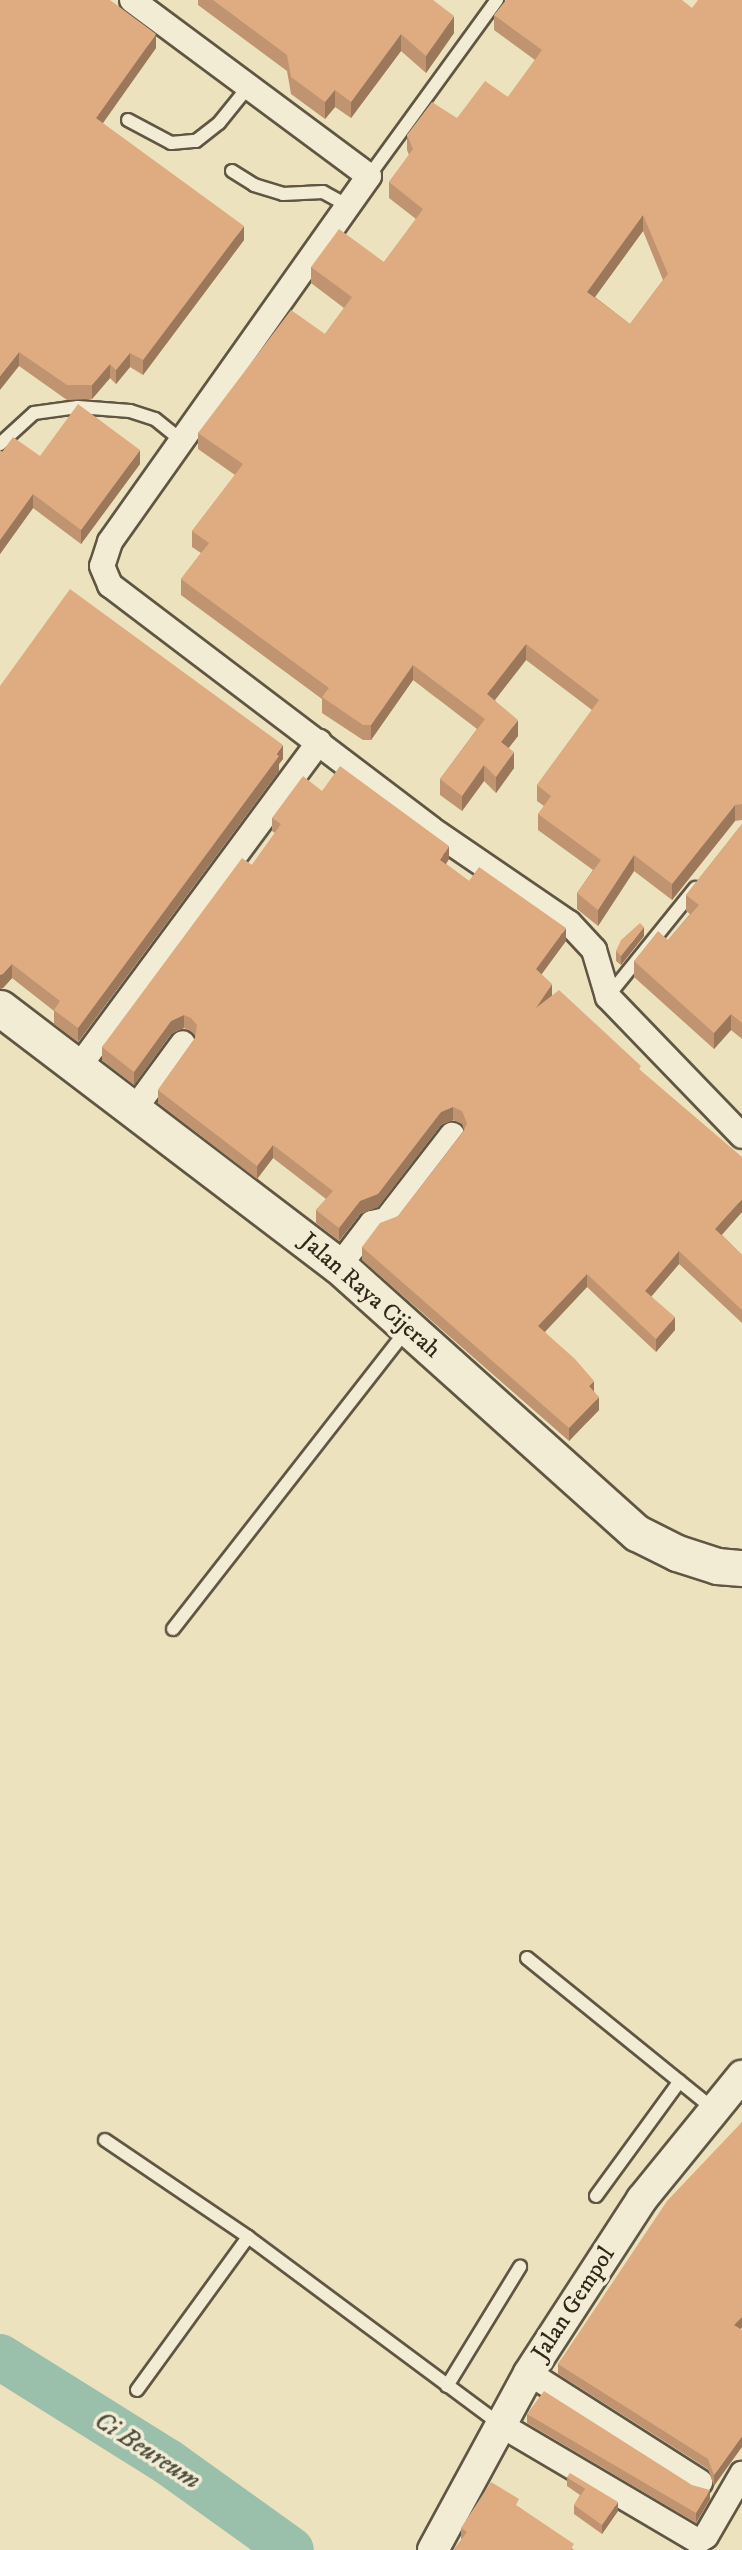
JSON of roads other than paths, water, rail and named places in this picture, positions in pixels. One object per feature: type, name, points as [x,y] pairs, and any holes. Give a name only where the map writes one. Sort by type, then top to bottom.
[{"type":"main road","name":"Jalan Raya Cijerah","points":[[0,1008],[136,1107],[339,1266],[637,1533],[677,1553],[717,1566],[742,1568]]},
{"type":"street","points":[[132,0],[369,176],[110,542],[102,566],[110,585],[431,828],[569,923],[594,950],[608,997],[742,1136]]},
{"type":"street","points":[[80,1065],[319,742]]},
{"type":"street","points":[[136,1107],[183,1043]]},
{"type":"street","points":[[339,1266],[372,1223],[386,1220],[452,1135]]},
{"type":"street","name":"Jalan Gempol","points":[[433,2550],[529,2373],[642,2199],[712,2108],[742,2076]]},
{"type":"street","points":[[529,2373],[700,2482]]},
{"type":"street","points":[[501,2425],[698,2541],[706,2536],[742,2474]]},
{"type":"lane","points":[[369,176],[497,0]]},
{"type":"lane","points":[[128,120],[171,143],[196,141],[219,123],[248,87]]},
{"type":"lane","points":[[232,171],[283,194],[323,192],[348,206]]},
{"type":"lane","points":[[0,444],[34,413],[78,407],[130,411],[155,419],[181,440]]},
{"type":"lane","points":[[608,997],[701,879]]},
{"type":"lane","points":[[173,1629],[409,1328]]},
{"type":"lane","points":[[527,1958],[712,2108]]},
{"type":"lane","points":[[596,2196],[680,2081]]},
{"type":"lane","points":[[105,2140],[248,2238],[501,2425]]},
{"type":"lane","points":[[137,2390],[248,2238]]},
{"type":"lane","points":[[447,2386],[520,2267]]},
{"type":"waterway","name":"Ci Beureum","points":[[0,2357],[168,2462],[291,2550]]}]
